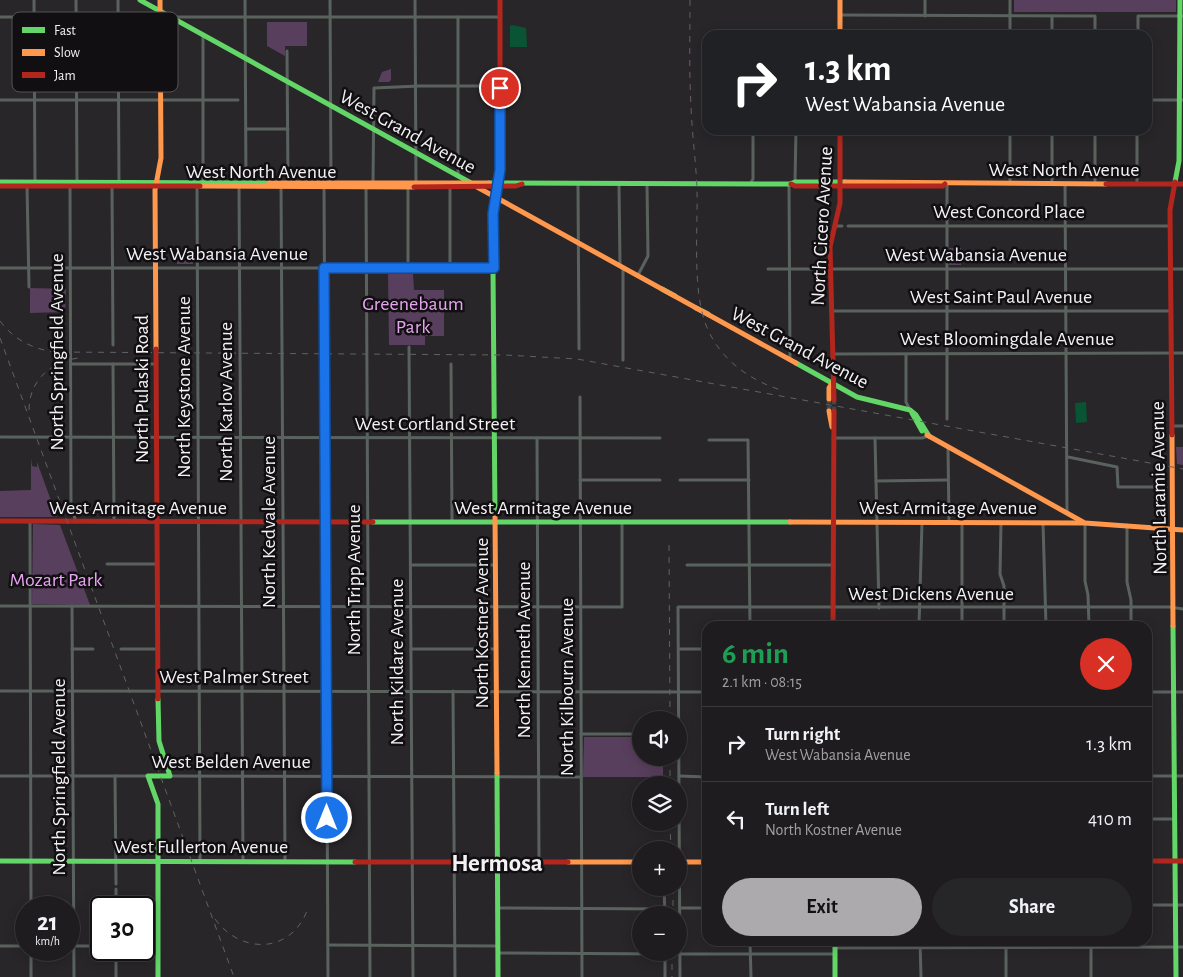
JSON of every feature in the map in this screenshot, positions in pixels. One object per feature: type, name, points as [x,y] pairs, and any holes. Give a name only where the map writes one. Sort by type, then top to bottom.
[{"type":"main road","name":"West Grand Avenue","points":[[140,0],[160,12]]},
{"type":"main road","name":"North Pulaski Road","points":[[160,0],[160,12]]},
{"type":"main road","name":"North Kostner Avenue","points":[[498,977],[493,214],[499,184],[500,0]]},
{"type":"main road","points":[[840,0],[840,30]]},
{"type":"main road","name":"North Laramie Avenue","points":[[1176,977],[1170,207],[1179,161],[1181,100],[1180,0]]},
{"type":"main road","name":"West Grand Avenue","points":[[178,21],[832,384],[869,401],[909,408]]},
{"type":"main road","name":"North Pulaski Road","points":[[161,92],[161,158],[156,184],[155,268],[158,738],[170,776]]},
{"type":"main road","name":"North Cicero Avenue","points":[[832,399],[829,388],[832,384],[830,247],[840,203],[840,135]]},
{"type":"main road","name":"West North Avenue","points":[[0,182],[27,184],[792,183],[795,186],[840,184],[943,186],[946,184],[1183,184]]},
{"type":"main road","name":"West North Avenue","points":[[0,186],[27,184]]},
{"type":"main road","name":"West North Avenue","points":[[450,184],[477,187],[499,184]]},
{"type":"main road","points":[[909,408],[920,428],[929,436],[1085,523],[1183,530]]},
{"type":"main road","points":[[832,411],[833,621]]},
{"type":"main road","points":[[1066,523],[1068,513]]},
{"type":"main road","name":"West Armitage Avenue","points":[[0,522],[1085,523]]},
{"type":"main road","points":[[148,776],[158,804],[158,977]]},
{"type":"main road","name":"West Belden Avenue","points":[[148,776],[170,776]]},
{"type":"main road","name":"West Fullerton Avenue","points":[[0,861],[632,862]]},
{"type":"main road","points":[[1152,861],[1183,861]]},
{"type":"main road","points":[[687,862],[702,862]]},
{"type":"main road","points":[[835,946],[835,977]]},
{"type":"street","points":[[245,0],[246,184]]},
{"type":"street","points":[[330,0],[331,184]]},
{"type":"street","points":[[416,0],[416,184]]},
{"type":"street","points":[[925,0],[925,16]]},
{"type":"street","points":[[1010,0],[1010,30]]},
{"type":"street","points":[[840,15],[1095,16],[1095,30]]},
{"type":"street","points":[[1052,16],[1052,30]]},
{"type":"street","points":[[1138,30],[1138,16],[1181,16]]},
{"type":"street","points":[[178,17],[500,17]]},
{"type":"street","points":[[458,17],[458,176]]},
{"type":"street","points":[[203,35],[203,184]]},
{"type":"street","points":[[287,51],[288,184]]},
{"type":"street","points":[[373,184],[374,88],[500,86]]},
{"type":"street","points":[[34,92],[35,184]]},
{"type":"street","points":[[76,92],[77,184]]},
{"type":"street","points":[[118,92],[119,184]]},
{"type":"street","points":[[0,100],[238,100]]},
{"type":"street","points":[[1152,100],[1181,100]]},
{"type":"street","points":[[246,129],[288,129]]},
{"type":"street","points":[[750,184],[753,179],[753,135]]},
{"type":"street","points":[[790,360],[789,269],[796,135]]},
{"type":"street","points":[[1010,135],[1010,184]]},
{"type":"street","points":[[1052,135],[1052,184]]},
{"type":"street","points":[[1095,135],[1095,184]]},
{"type":"street","points":[[1137,135],[1137,184]]},
{"type":"street","points":[[27,184],[28,287]]},
{"type":"street","name":"North Springfield Avenue","points":[[70,184],[71,506],[76,522]]},
{"type":"street","points":[[112,184],[113,346]]},
{"type":"street","name":"North Keystone Avenue","points":[[197,184],[200,861]]},
{"type":"street","name":"North Karlov Avenue","points":[[239,184],[243,861]]},
{"type":"street","name":"North Kedvale Avenue","points":[[281,184],[285,861]]},
{"type":"street","points":[[324,184],[328,977]]},
{"type":"street","name":"North Tripp Avenue","points":[[366,184],[370,977]]},
{"type":"street","points":[[408,184],[408,268]]},
{"type":"street","points":[[450,184],[450,268]]},
{"type":"street","points":[[578,184],[579,350]]},
{"type":"street","points":[[620,184],[623,360]]},
{"type":"street","points":[[638,276],[648,256],[647,184]]},
{"type":"street","points":[[946,184],[947,419]]},
{"type":"street","points":[[1066,184],[1068,513]]},
{"type":"street","points":[[834,226],[842,226]]},
{"type":"street","name":"West Concord Place","points":[[848,226],[1170,226]]},
{"type":"street","name":"West Wabansia Avenue","points":[[0,268],[494,268]]},
{"type":"street","name":"West Wabansia Avenue","points":[[768,269],[1183,269]]},
{"type":"street","name":"West Saint Paul Avenue","points":[[831,311],[1171,311]]},
{"type":"street","name":"North Kildare Avenue","points":[[408,347],[413,977]]},
{"type":"street","name":"West Bloomingdale Avenue","points":[[832,354],[1183,354]]},
{"type":"street","points":[[906,354],[906,402],[909,408]]},
{"type":"street","points":[[71,364],[156,364]]},
{"type":"street","points":[[113,364],[114,522]]},
{"type":"street","points":[[451,364],[452,522]]},
{"type":"street","name":"North Kilbourn Avenue","points":[[580,397],[582,977]]},
{"type":"street","points":[[1172,426],[1183,426]]},
{"type":"street","points":[[832,438],[922,438],[929,436]]},
{"type":"street","name":"West Cortland Street","points":[[0,437],[660,438]]},
{"type":"street","name":"North Kenneth Avenue","points":[[537,438],[539,862]]},
{"type":"street","points":[[875,438],[879,608]]},
{"type":"street","points":[[710,440],[748,440],[750,621]]},
{"type":"street","points":[[948,447],[949,522]]},
{"type":"street","points":[[1068,457],[1117,467],[1118,487],[1166,487]]},
{"type":"street","points":[[580,480],[660,480]]},
{"type":"street","points":[[680,480],[749,480]]},
{"type":"street","points":[[876,480],[948,480]]},
{"type":"street","points":[[30,522],[31,896]]},
{"type":"street","points":[[0,606],[622,607],[622,522]]},
{"type":"street","points":[[919,621],[922,522]]},
{"type":"street","points":[[962,522],[962,621]]},
{"type":"street","points":[[1000,523],[1000,574],[1004,586],[1004,621]]},
{"type":"street","points":[[1043,523],[1042,569],[1046,621]]},
{"type":"street","points":[[1085,523],[1085,581],[1089,621]]},
{"type":"street","points":[[1127,525],[1127,582],[1131,621]]},
{"type":"street","points":[[106,564],[157,564]]},
{"type":"street","points":[[411,564],[495,565]]},
{"type":"street","points":[[687,565],[833,565]]},
{"type":"street","name":"North Springfield Avenue","points":[[72,606],[73,896]]},
{"type":"street","name":"West Dickens Avenue","points":[[679,649],[678,607],[1131,607],[1183,609]]},
{"type":"street","points":[[72,649],[93,649]]},
{"type":"street","points":[[121,649],[158,649]]},
{"type":"street","points":[[411,649],[496,649]]},
{"type":"street","points":[[679,776],[679,649],[702,649]]},
{"type":"street","name":"West Palmer Street","points":[[0,691],[702,692]]},
{"type":"street","points":[[453,692],[455,977]]},
{"type":"street","points":[[1152,692],[1183,692]]},
{"type":"street","points":[[581,734],[632,734]]},
{"type":"street","name":"West Belden Avenue","points":[[0,776],[148,776]]},
{"type":"street","points":[[115,776],[116,884]]},
{"type":"street","name":"West Belden Avenue","points":[[170,776],[581,777]]},
{"type":"street","points":[[687,776],[702,777]]},
{"type":"street","points":[[1152,776],[1183,776]]},
{"type":"street","points":[[1152,819],[1175,819]]},
{"type":"street","points":[[116,889],[116,896]]},
{"type":"street","points":[[1152,906],[1183,905]]},
{"type":"street","points":[[498,908],[632,909]]},
{"type":"street","points":[[687,908],[702,908]]},
{"type":"street","points":[[328,945],[498,946]]},
{"type":"street","points":[[0,946],[15,946]]},
{"type":"street","points":[[750,946],[751,977]]},
{"type":"street","points":[[1091,947],[1091,977]]},
{"type":"street","points":[[687,954],[751,954],[921,948],[1183,947]]},
{"type":"street","points":[[921,948],[921,977]]},
{"type":"street","points":[[1006,948],[1006,977]]},
{"type":"street","points":[[498,953],[632,953]]},
{"type":"street","points":[[31,961],[31,977]]},
{"type":"street","name":"North Springfield Avenue","points":[[74,961],[74,977]]},
{"type":"street","points":[[116,961],[116,977]]},
{"type":"street","points":[[665,961],[665,977]]},
{"type":"street","points":[[680,961],[680,977]]},
{"type":"green space","points":[[1014,0],[1176,0],[1176,12],[1014,12]]},
{"type":"green space","points":[[267,22],[307,22],[307,46],[285,46],[285,56],[267,46]]},
{"type":"green space","points":[[391,69],[391,80],[389,82],[378,82],[382,72]]},
{"type":"green space","points":[[949,248],[961,248],[961,265],[949,265]]},
{"type":"green space","points":[[177,256],[193,256],[193,264],[177,264]]},
{"type":"green space","name":"Greenebaum Park","points":[[388,273],[413,273],[414,290],[444,290],[444,336],[425,336],[425,345],[389,345]]},
{"type":"green space","points":[[30,288],[66,289],[65,312],[30,313]]},
{"type":"green space","points":[[1176,447],[1183,447],[1183,465],[1177,464]]},
{"type":"green space","points":[[31,458],[32,466],[37,467],[37,462],[57,517],[0,517],[0,491],[31,490]]},
{"type":"green space","name":"Mozart Park","points":[[33,524],[60,525],[90,605],[32,604]]},
{"type":"green space","points":[[584,737],[632,737],[632,766],[663,766],[663,776],[583,777]]},
{"type":"shaded area","points":[[510,26],[526,28],[527,47],[510,47]]},
{"type":"shaded area","points":[[1086,402],[1087,422],[1076,423],[1075,403]]},
{"type":"tunnel","points":[[829,399],[829,411]]},
{"type":"tunnel","points":[[834,400],[834,411]]},
{"type":"railway","points":[[690,0],[690,80],[697,189],[697,277],[702,310],[712,337],[727,358],[748,375],[771,387],[784,391]]},
{"type":"railway","points":[[0,321],[12,334],[25,343],[40,349],[57,352],[505,355],[577,359],[1183,469]]},
{"type":"railway","points":[[0,338],[234,977]]},
{"type":"railway","points":[[29,410],[33,390],[43,375],[59,364],[78,358]]},
{"type":"railway","points":[[669,545],[670,711]]},
{"type":"railway","points":[[670,766],[670,776]]},
{"type":"railway","points":[[670,831],[671,841]]},
{"type":"railway","points":[[673,896],[673,906]]},
{"type":"railway","points":[[215,919],[226,931],[239,939],[252,944],[266,944],[279,941],[291,934],[301,923],[308,908]]},
{"type":"railway","points":[[672,961],[672,977]]},
{"type":"traffic: fast","points":[[140,0],[162,12]]},
{"type":"traffic: fast","points":[[1175,182],[1179,161],[1180,0]]},
{"type":"traffic: fast","points":[[178,21],[471,183]]},
{"type":"traffic: fast","points":[[0,182],[269,183]]},
{"type":"traffic: fast","points":[[489,183],[789,184],[795,182],[845,182]]},
{"type":"traffic: fast","points":[[493,270],[495,515]]},
{"type":"traffic: fast","points":[[662,289],[675,296]]},
{"type":"traffic: fast","points":[[696,308],[708,314]]},
{"type":"traffic: fast","points":[[796,363],[857,397],[910,410],[916,415],[929,436]]},
{"type":"traffic: fast","points":[[912,413],[922,431]]},
{"type":"traffic: fast","points":[[373,522],[790,522]]},
{"type":"traffic: fast","points":[[1173,626],[1176,977]]},
{"type":"traffic: fast","points":[[158,699],[159,741],[170,776],[148,776],[158,804],[158,977]]},
{"type":"traffic: fast","points":[[497,773],[498,977]]},
{"type":"traffic: fast","points":[[0,861],[355,862]]},
{"type":"traffic: fast","points":[[835,946],[835,977]]},
{"type":"traffic: slow","points":[[160,0],[160,12]]},
{"type":"traffic: slow","points":[[840,0],[840,30]]},
{"type":"traffic: slow","points":[[156,349],[155,190],[161,158],[161,92]]},
{"type":"traffic: slow","points":[[845,182],[1106,184]]},
{"type":"traffic: slow","points":[[269,183],[489,183]]},
{"type":"traffic: slow","points":[[200,186],[414,187]]},
{"type":"traffic: slow","points":[[477,187],[796,363]]},
{"type":"traffic: slow","points":[[829,399],[829,388],[832,383]]},
{"type":"traffic: slow","points":[[829,411],[832,427]]},
{"type":"traffic: slow","points":[[927,435],[1083,522]]},
{"type":"traffic: slow","points":[[1172,435],[1173,626]]},
{"type":"traffic: slow","points":[[495,515],[497,773]]},
{"type":"traffic: slow","points":[[790,522],[1085,523],[1183,530]]},
{"type":"traffic: slow","points":[[568,862],[632,862]]},
{"type":"traffic: slow","points":[[687,862],[702,862]]},
{"type":"traffic: jam","points":[[493,270],[493,214],[500,170],[500,0]]},
{"type":"traffic: jam","points":[[834,400],[830,247],[840,203],[840,135]]},
{"type":"traffic: jam","points":[[1172,435],[1170,210],[1175,182]]},
{"type":"traffic: jam","points":[[414,187],[516,186],[522,184]]},
{"type":"traffic: jam","points":[[791,184],[795,186],[943,186],[945,184]]},
{"type":"traffic: jam","points":[[1106,184],[1183,184]]},
{"type":"traffic: jam","points":[[0,186],[200,186]]},
{"type":"traffic: jam","points":[[156,349],[158,699]]},
{"type":"traffic: jam","points":[[833,621],[834,411]]},
{"type":"traffic: jam","points":[[0,521],[373,522]]},
{"type":"traffic: jam","points":[[1152,861],[1183,861]]},
{"type":"traffic: jam","points":[[355,862],[568,862]]},
{"type":"district","name":"Hermosa","points":[[497,862]]},
{"type":"route","points":[[327,818],[324,268],[494,268],[493,214],[500,170],[500,88]]}]
